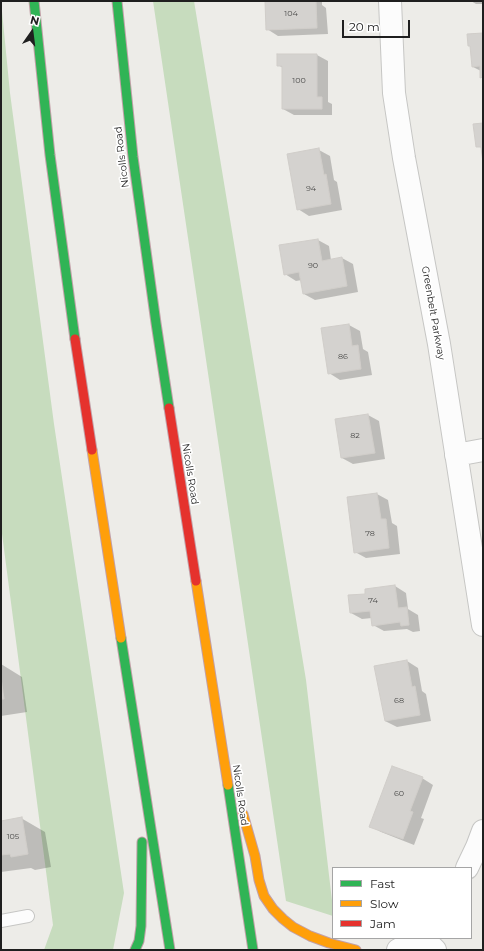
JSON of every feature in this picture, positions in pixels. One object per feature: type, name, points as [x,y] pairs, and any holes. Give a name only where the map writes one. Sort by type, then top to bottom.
[{"type":"highway","points":[[34,1],[50,154],[72,315],[96,482],[170,950]]},
{"type":"highway","name":"Nicolls Road","points":[[117,1],[132,157],[156,323],[253,950]]},
{"type":"highway","points":[[221,742],[255,856],[259,880],[264,896],[273,909],[293,927],[310,936],[329,943],[356,950]]},
{"type":"highway","points":[[135,950],[141,926],[143,777]]},
{"type":"street","name":"Greenbelt Parkway","points":[[390,1],[394,93],[404,158],[439,344],[483,624]]},
{"type":"street","points":[[456,455],[483,450]]},
{"type":"street","points":[[467,867],[483,830]]},
{"type":"street","points":[[398,950],[415,939]]},
{"type":"street","points":[[424,939],[435,950]]},
{"type":"lane","points":[[1,921],[28,916]]},
{"type":"green space","points":[[1,1],[10,93],[54,424],[124,893],[113,950],[44,950],[53,925],[1,526]]},
{"type":"green space","points":[[153,1],[194,1],[306,680],[332,901],[332,916],[286,901]]},
{"type":"building","points":[[265,1],[316,1],[317,28],[266,30]]},
{"type":"building","points":[[483,33],[483,77],[480,78],[480,66],[472,67],[467,34]]},
{"type":"building","points":[[277,54],[317,54],[317,97],[322,97],[322,109],[282,109],[282,66],[277,66]]},
{"type":"building","points":[[483,123],[483,163],[481,147],[476,147],[473,124]]},
{"type":"building","points":[[319,148],[324,175],[326,174],[331,204],[297,210],[287,154]]},
{"type":"building","points":[[318,239],[322,261],[342,257],[347,286],[303,294],[299,272],[284,275],[279,245]]},
{"type":"building","points":[[349,324],[352,346],[358,345],[361,369],[328,374],[321,328]]},
{"type":"building","points":[[368,414],[375,453],[341,458],[335,419]]},
{"type":"building","points":[[377,493],[381,519],[386,519],[389,548],[354,553],[347,497]]},
{"type":"building","points":[[395,585],[398,608],[407,607],[409,625],[401,626],[400,622],[372,626],[370,611],[350,613],[348,595],[365,594],[365,589]]},
{"type":"building","points":[[407,660],[412,687],[415,686],[420,715],[385,721],[374,666]]},
{"type":"building","points":[[1,678],[4,699],[1,699]]},
{"type":"building","points":[[392,766],[423,777],[410,811],[413,812],[403,839],[369,827]]},
{"type":"building","points":[[22,817],[28,854],[11,857],[10,854],[1,855],[1,821]]},
{"type":"traffic: fast","points":[[34,1],[50,155],[75,339]]},
{"type":"traffic: fast","points":[[117,1],[133,157],[169,408]]},
{"type":"traffic: fast","points":[[121,638],[170,950]]},
{"type":"traffic: fast","points":[[228,785],[253,950]]},
{"type":"traffic: fast","points":[[135,950],[139,941],[141,926],[142,842]]},
{"type":"traffic: slow","points":[[92,450],[121,638]]},
{"type":"traffic: slow","points":[[196,581],[228,785]]},
{"type":"traffic: slow","points":[[243,814],[255,856],[259,880],[264,896],[273,909],[293,927],[310,936],[356,950]]},
{"type":"traffic: jam","points":[[75,339],[92,450]]},
{"type":"traffic: jam","points":[[169,408],[196,581]]}]
